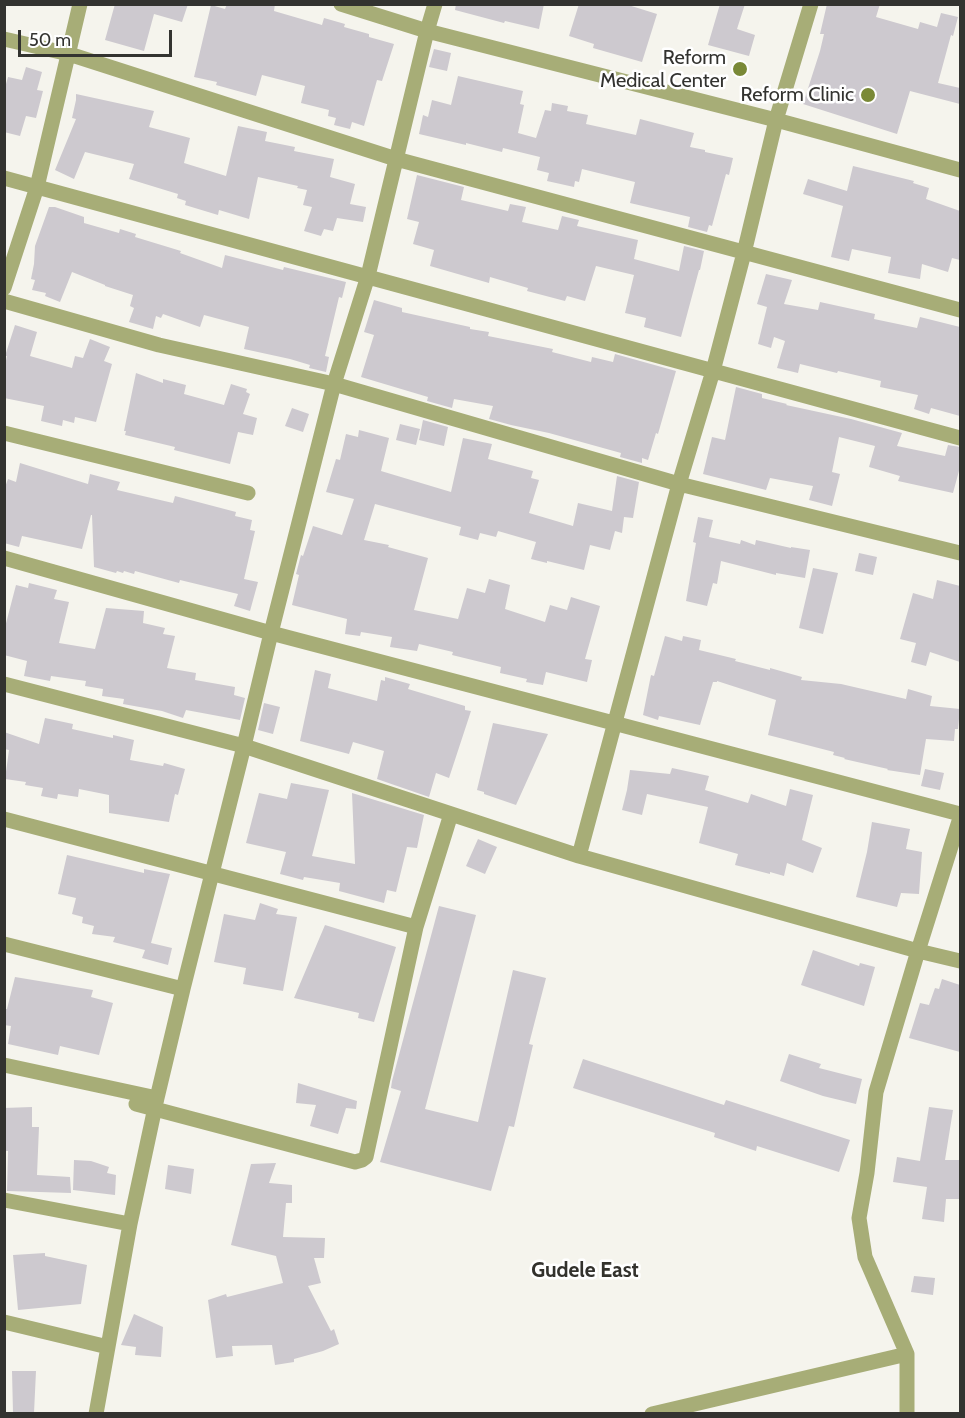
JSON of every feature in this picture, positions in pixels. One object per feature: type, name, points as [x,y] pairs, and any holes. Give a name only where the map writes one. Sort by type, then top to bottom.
[{"type":"street","points":[[4,288],[37,187],[80,4]]},
{"type":"street","points":[[341,4],[427,31],[776,120],[960,170]]},
{"type":"street","points":[[96,1413],[130,1224],[183,988],[334,384],[368,276],[435,4]]},
{"type":"street","points":[[579,856],[679,484],[713,371],[776,120],[811,4]]},
{"type":"street","points":[[4,39],[69,54],[396,159],[960,310]]},
{"type":"street","points":[[4,178],[960,438]]},
{"type":"street","points":[[4,301],[159,345],[334,384],[679,484],[960,553]]},
{"type":"street","points":[[4,433],[248,493]]},
{"type":"street","points":[[4,558],[271,633],[960,816],[876,1092],[867,1173],[859,1218],[864,1257],[907,1354],[907,1413]]},
{"type":"street","points":[[4,684],[244,746],[579,856],[960,961]]},
{"type":"street","points":[[136,1104],[355,1162],[366,1157],[416,927],[451,814]]},
{"type":"street","points":[[4,819],[416,927]]},
{"type":"street","points":[[4,944],[183,988]]},
{"type":"street","points":[[4,1065],[157,1098]]},
{"type":"street","points":[[4,1200],[130,1224]]},
{"type":"street","points":[[4,1322],[108,1347]]},
{"type":"street","points":[[652,1413],[907,1354]]},
{"type":"building","points":[[115,4],[188,4],[182,22],[154,14],[144,51],[105,40]]},
{"type":"building","points":[[227,4],[275,4],[274,11],[322,25],[324,18],[369,34],[369,37],[394,44],[382,81],[377,80],[364,126],[352,122],[350,129],[334,125],[336,118],[328,116],[329,110],[301,103],[305,86],[262,75],[256,96],[216,85],[217,82],[194,77],[211,5],[225,9]]},
{"type":"building","points":[[456,4],[544,4],[539,29],[505,21],[504,23],[455,10]]},
{"type":"building","points":[[579,4],[625,4],[657,14],[642,62],[593,48],[594,44],[569,36]]},
{"type":"building","points":[[720,4],[745,4],[737,29],[755,35],[749,56],[708,45]]},
{"type":"building","points":[[827,4],[880,4],[876,17],[918,29],[920,22],[937,27],[941,13],[958,17],[938,83],[960,88],[960,104],[910,91],[897,134],[803,104],[820,51],[824,34],[820,34]]},
{"type":"building","points":[[434,49],[451,53],[447,71],[429,67]]},
{"type":"building","points":[[26,67],[42,72],[37,90],[43,91],[36,118],[26,116],[20,136],[4,132],[4,91],[8,77],[22,80]]},
{"type":"building","points":[[458,76],[523,91],[520,104],[524,105],[518,133],[536,138],[545,110],[551,111],[552,103],[568,106],[567,111],[588,115],[586,124],[636,135],[640,119],[694,133],[690,147],[733,158],[729,175],[726,174],[712,226],[709,225],[707,232],[688,227],[690,217],[630,203],[635,182],[582,169],[579,182],[575,181],[574,187],[547,181],[549,173],[537,170],[540,157],[503,148],[502,152],[419,134],[423,115],[428,117],[432,100],[451,105]]},
{"type":"building","points":[[76,94],[154,111],[149,127],[190,138],[184,163],[226,176],[238,126],[267,132],[265,141],[295,147],[294,151],[334,159],[330,177],[355,184],[350,204],[366,207],[363,222],[337,218],[333,231],[324,229],[321,236],[304,231],[312,207],[303,205],[307,190],[258,177],[249,219],[219,210],[218,215],[185,205],[186,201],[177,198],[178,194],[129,179],[134,164],[85,152],[74,179],[55,170],[76,119],[72,118]]},
{"type":"building","points":[[853,166],[914,181],[913,183],[929,188],[926,199],[960,211],[960,260],[952,258],[948,272],[922,264],[920,279],[888,273],[891,257],[852,249],[849,261],[831,257],[843,206],[803,194],[808,179],[847,191]]},
{"type":"building","points":[[417,175],[464,187],[461,200],[508,211],[510,204],[526,207],[522,222],[558,230],[562,216],[579,220],[577,226],[638,240],[634,259],[679,271],[684,246],[704,251],[681,337],[644,327],[646,318],[625,313],[634,275],[596,266],[585,301],[567,296],[565,301],[527,291],[528,288],[490,277],[489,283],[430,266],[434,250],[413,244],[419,222],[407,219]]},
{"type":"building","points":[[49,207],[84,217],[84,223],[119,233],[120,229],[136,234],[135,237],[181,251],[180,253],[222,268],[225,255],[283,270],[284,267],[346,282],[342,298],[339,297],[325,356],[329,357],[326,372],[309,368],[310,365],[290,359],[244,349],[249,327],[204,315],[200,327],[163,314],[161,318],[156,316],[153,329],[129,322],[134,308],[130,306],[133,295],[72,272],[60,302],[45,296],[46,293],[32,290],[35,280],[31,279],[35,246]]},
{"type":"building","points":[[766,274],[792,280],[784,304],[818,310],[820,302],[875,314],[874,319],[917,328],[920,317],[960,327],[960,416],[931,408],[929,414],[914,409],[918,395],[880,387],[881,381],[800,364],[798,373],[777,368],[785,341],[774,337],[771,348],[758,344],[767,307],[757,304]]},
{"type":"building","points":[[374,300],[402,308],[402,312],[489,332],[488,336],[553,349],[552,352],[591,362],[592,357],[613,362],[615,354],[676,371],[648,460],[642,458],[642,463],[620,457],[621,453],[489,419],[493,406],[454,399],[452,408],[427,401],[428,397],[361,377],[374,335],[364,332]]},
{"type":"building","points":[[15,325],[37,332],[30,356],[72,368],[75,356],[83,358],[90,339],[110,347],[104,361],[112,364],[96,422],[75,417],[74,423],[63,420],[62,426],[41,421],[44,406],[4,398],[4,370],[7,356],[5,356]]},
{"type":"building","points":[[136,373],[163,383],[163,379],[186,385],[184,394],[224,405],[231,384],[247,389],[246,392],[250,394],[243,414],[257,418],[253,435],[238,432],[230,464],[125,435]]},
{"type":"building","points":[[736,387],[762,394],[762,398],[786,405],[902,433],[897,446],[945,456],[948,445],[960,447],[960,467],[953,493],[898,481],[900,476],[869,467],[875,446],[839,437],[832,472],[840,474],[832,506],[809,500],[813,486],[770,478],[766,490],[703,474],[712,437],[725,440]]},
{"type":"building","points":[[292,408],[309,414],[303,432],[285,426]]},
{"type":"building","points":[[423,420],[448,427],[444,446],[419,440]]},
{"type":"building","points":[[400,424],[420,429],[416,445],[396,440]]},
{"type":"building","points":[[359,430],[389,438],[381,471],[451,492],[463,438],[492,444],[488,459],[533,471],[531,478],[539,480],[529,513],[573,526],[578,503],[612,511],[617,476],[639,482],[633,518],[624,517],[622,533],[615,531],[610,550],[590,545],[584,570],[531,559],[536,542],[498,531],[496,537],[480,533],[478,540],[459,535],[461,527],[375,504],[364,540],[389,545],[388,547],[428,558],[414,610],[458,619],[467,588],[485,593],[489,579],[510,585],[505,609],[545,622],[550,605],[567,610],[571,597],[600,606],[585,659],[592,660],[587,682],[546,672],[543,685],[526,682],[527,679],[500,673],[501,667],[452,655],[453,652],[419,644],[417,651],[390,647],[392,637],[361,632],[360,636],[345,634],[347,619],[292,605],[301,555],[303,556],[313,526],[342,535],[354,499],[326,492],[336,459],[340,460],[346,434],[358,437]]},
{"type":"building","points":[[20,463],[88,484],[90,474],[120,482],[117,490],[173,503],[175,496],[236,512],[235,516],[252,520],[250,530],[255,531],[244,579],[258,582],[250,611],[234,606],[238,594],[180,580],[179,583],[135,571],[134,574],[124,571],[116,573],[94,567],[92,515],[82,549],[22,536],[19,547],[4,543],[4,490],[8,479],[16,482]]},
{"type":"building","points":[[698,517],[713,520],[709,537],[740,544],[741,540],[755,545],[756,540],[810,550],[805,578],[776,573],[776,575],[721,561],[717,584],[713,583],[707,606],[686,601]]},
{"type":"building","points":[[859,553],[877,557],[873,575],[855,571]]},
{"type":"building","points":[[813,568],[838,573],[823,634],[799,628]]},
{"type":"building","points":[[937,580],[960,586],[960,662],[930,652],[926,666],[911,662],[916,643],[900,639],[913,593],[933,599]]},
{"type":"building","points":[[29,583],[57,590],[54,599],[69,602],[59,643],[95,649],[106,608],[144,611],[143,623],[165,628],[163,634],[175,636],[167,668],[196,673],[195,680],[235,687],[234,695],[245,698],[240,720],[186,710],[183,718],[162,711],[123,704],[124,699],[102,696],[103,689],[85,686],[86,681],[51,676],[50,681],[24,676],[27,661],[4,655],[4,631],[16,585],[28,588]]},
{"type":"building","points":[[665,636],[682,641],[683,636],[701,640],[699,650],[802,677],[801,680],[841,684],[906,699],[908,689],[932,696],[930,706],[960,709],[954,741],[926,739],[920,775],[887,770],[844,759],[833,755],[834,752],[768,735],[776,700],[717,681],[713,682],[700,725],[659,716],[658,720],[643,715],[651,675],[654,676]]},
{"type":"building","points":[[315,670],[331,674],[328,688],[377,701],[381,680],[385,681],[385,677],[410,684],[408,689],[465,706],[465,710],[471,711],[449,778],[436,773],[429,797],[377,779],[384,751],[353,742],[349,754],[300,741]]},
{"type":"building","points":[[264,703],[280,707],[273,734],[258,730]]},
{"type":"building","points":[[45,718],[73,724],[72,729],[134,740],[130,760],[163,766],[164,763],[185,769],[178,795],[175,794],[169,822],[109,813],[109,795],[79,789],[78,797],[58,794],[57,799],[41,796],[43,788],[25,785],[26,782],[5,779],[9,750],[4,749],[4,732],[39,744]]},
{"type":"building","points":[[493,723],[548,734],[516,805],[477,790]]},
{"type":"building","points":[[672,768],[709,776],[705,790],[748,803],[751,794],[786,806],[790,789],[813,795],[802,840],[822,848],[813,873],[787,863],[784,876],[735,865],[738,854],[699,843],[708,807],[647,794],[642,815],[622,810],[630,770],[670,774]]},
{"type":"building","points":[[925,769],[944,773],[940,790],[921,786]]},
{"type":"building","points":[[291,783],[329,790],[312,856],[355,864],[352,793],[424,815],[417,848],[407,847],[396,892],[387,890],[384,903],[339,891],[340,883],[304,877],[303,880],[280,874],[286,852],[246,843],[259,793],[287,799]]},
{"type":"building","points":[[872,822],[910,829],[906,849],[922,852],[919,894],[901,893],[897,907],[856,897]]},
{"type":"building","points":[[478,839],[497,847],[485,874],[466,866]]},
{"type":"building","points":[[67,855],[144,873],[144,869],[170,874],[151,943],[172,948],[168,965],[142,958],[145,950],[113,942],[115,937],[92,934],[94,926],[82,923],[83,917],[72,914],[76,898],[58,894]]},
{"type":"building","points":[[260,903],[278,909],[276,914],[297,917],[283,991],[243,984],[246,968],[214,962],[224,914],[255,920]]},
{"type":"building","points":[[439,906],[476,915],[425,1109],[478,1122],[513,970],[546,978],[529,1044],[533,1045],[514,1127],[509,1126],[491,1191],[380,1162],[401,1091],[391,1088],[392,1081]]},
{"type":"building","points":[[325,925],[396,947],[374,1022],[358,1018],[359,1013],[294,998]]},
{"type":"building","points":[[813,950],[859,966],[860,963],[875,967],[864,1006],[801,985]]},
{"type":"building","points":[[15,977],[93,990],[91,997],[113,1003],[99,1055],[60,1046],[58,1055],[8,1044],[11,1026],[4,1025],[4,1009],[7,1009]]},
{"type":"building","points":[[942,979],[960,985],[960,1052],[909,1038],[920,1003],[929,1005],[935,988],[939,989]]},
{"type":"building","points":[[789,1054],[821,1064],[819,1068],[862,1079],[856,1104],[823,1096],[780,1081]]},
{"type":"building","points":[[583,1059],[724,1105],[726,1100],[850,1140],[839,1172],[757,1146],[756,1151],[714,1137],[715,1133],[573,1088]]},
{"type":"building","points":[[298,1083],[357,1101],[356,1109],[346,1108],[338,1134],[310,1126],[316,1105],[296,1103]]},
{"type":"building","points":[[32,1107],[32,1127],[39,1127],[37,1175],[70,1177],[71,1193],[7,1191],[8,1151],[4,1151],[4,1108]]},
{"type":"building","points":[[929,1107],[953,1110],[945,1160],[960,1160],[960,1199],[946,1199],[944,1222],[922,1219],[927,1187],[893,1182],[897,1157],[920,1161]]},
{"type":"building","points":[[74,1160],[91,1161],[109,1167],[107,1173],[116,1175],[115,1195],[73,1190]]},
{"type":"building","points":[[276,1163],[269,1183],[292,1185],[292,1203],[286,1203],[283,1237],[325,1238],[324,1258],[314,1258],[321,1283],[308,1286],[331,1331],[334,1329],[339,1344],[294,1359],[294,1362],[275,1365],[272,1345],[232,1346],[233,1356],[216,1358],[208,1300],[226,1294],[227,1297],[283,1283],[276,1256],[231,1245],[251,1164]]},
{"type":"building","points":[[168,1165],[194,1169],[191,1194],[165,1189]]},
{"type":"building","points":[[45,1253],[45,1256],[87,1265],[81,1304],[18,1310],[13,1255]]},
{"type":"building","points":[[914,1276],[935,1278],[933,1295],[911,1292]]},
{"type":"building","points":[[134,1314],[163,1327],[161,1357],[135,1355],[136,1347],[121,1345]]},
{"type":"building","points":[[12,1371],[36,1371],[34,1413],[13,1413]]},
{"type":"place","name":"Reform Medical Center","points":[[740,69]]},
{"type":"place","name":"Reform Clinic","points":[[868,95]]},
{"type":"district","name":"Gudele East","points":[[585,1271]]}]
